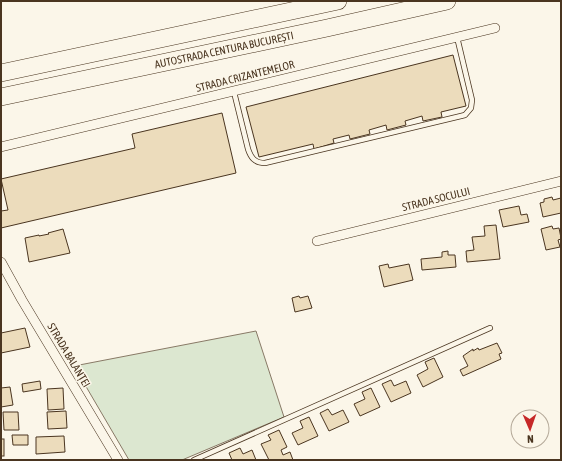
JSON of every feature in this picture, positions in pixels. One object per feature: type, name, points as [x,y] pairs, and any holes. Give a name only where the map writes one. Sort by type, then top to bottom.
[{"type":"highway","points":[[4,72],[338,1]]},
{"type":"highway","name":"AUTOSTRADA CENTURA BUCUREȘTI","points":[[6,96],[319,30],[446,1]]},
{"type":"street","name":"STRADA CRIZANTEMELOR","points":[[1,147],[495,28]]},
{"type":"street","name":"STRADA SOCULUI","points":[[317,241],[561,181]]},
{"type":"street","name":"STRADA BALANȚEI","points":[[1,262],[22,300],[118,460]]},
{"type":"lane","points":[[234,92],[248,149],[252,158],[260,163],[461,116],[465,115],[471,108],[472,100],[457,37]]},
{"type":"lane","points":[[194,460],[490,328]]},
{"type":"green space","points":[[256,331],[284,417],[182,460],[129,460],[74,366]]},
{"type":"building","points":[[453,55],[466,106],[441,112],[442,117],[423,121],[422,116],[405,121],[406,125],[387,130],[386,125],[369,130],[370,134],[350,139],[349,135],[333,139],[334,143],[314,149],[313,144],[259,157],[246,107]]},
{"type":"building","points":[[222,113],[236,173],[1,228],[1,211],[8,210],[1,179],[135,148],[132,134]]},
{"type":"building","points":[[552,197],[553,200],[561,198],[561,213],[543,217],[540,203],[544,202],[544,199]]},
{"type":"building","points":[[519,206],[521,215],[527,214],[529,222],[503,227],[499,210]]},
{"type":"building","points":[[496,225],[500,259],[467,262],[466,251],[474,250],[472,237],[485,236],[484,226]]},
{"type":"building","points":[[552,226],[553,229],[559,228],[561,239],[558,240],[560,247],[546,250],[541,229]]},
{"type":"building","points":[[63,229],[70,253],[29,262],[25,238],[49,234],[48,233]]},
{"type":"building","points":[[448,251],[448,255],[455,255],[456,267],[422,270],[421,259],[442,257],[442,252]]},
{"type":"building","points":[[388,264],[389,268],[409,264],[413,280],[384,287],[379,266]]},
{"type":"building","points":[[299,296],[300,298],[308,296],[312,308],[295,312],[292,298]]},
{"type":"building","points":[[25,328],[30,347],[1,353],[1,333]]},
{"type":"building","points":[[497,343],[502,353],[499,354],[501,359],[463,376],[460,370],[468,366],[463,356],[473,349],[473,351],[478,348],[479,350]]},
{"type":"building","points":[[434,358],[443,377],[423,387],[417,375],[428,369],[425,362]]},
{"type":"building","points":[[391,380],[394,386],[406,381],[411,393],[391,402],[382,384]]},
{"type":"building","points":[[40,381],[41,389],[23,392],[22,384]]},
{"type":"building","points":[[10,387],[13,405],[1,407],[1,388]]},
{"type":"building","points":[[63,388],[64,409],[48,410],[47,389]]},
{"type":"building","points":[[371,388],[380,407],[360,416],[354,404],[365,399],[362,392]]},
{"type":"building","points":[[328,409],[332,415],[343,410],[349,422],[329,431],[320,413]]},
{"type":"building","points":[[66,411],[67,428],[48,429],[47,412]]},
{"type":"building","points":[[3,412],[18,412],[19,430],[4,430]]},
{"type":"building","points":[[309,417],[318,436],[298,445],[292,433],[303,428],[300,421]]},
{"type":"building","points":[[279,430],[287,447],[281,450],[283,455],[290,452],[293,460],[269,460],[261,444],[271,440],[268,435]]},
{"type":"building","points":[[12,435],[28,435],[28,445],[13,445]]},
{"type":"building","points":[[64,436],[65,452],[36,454],[36,437]]},
{"type":"building","points":[[1,439],[4,439],[4,456],[1,456]]},
{"type":"building","points":[[240,448],[243,454],[252,450],[256,460],[232,460],[229,453]]}]
